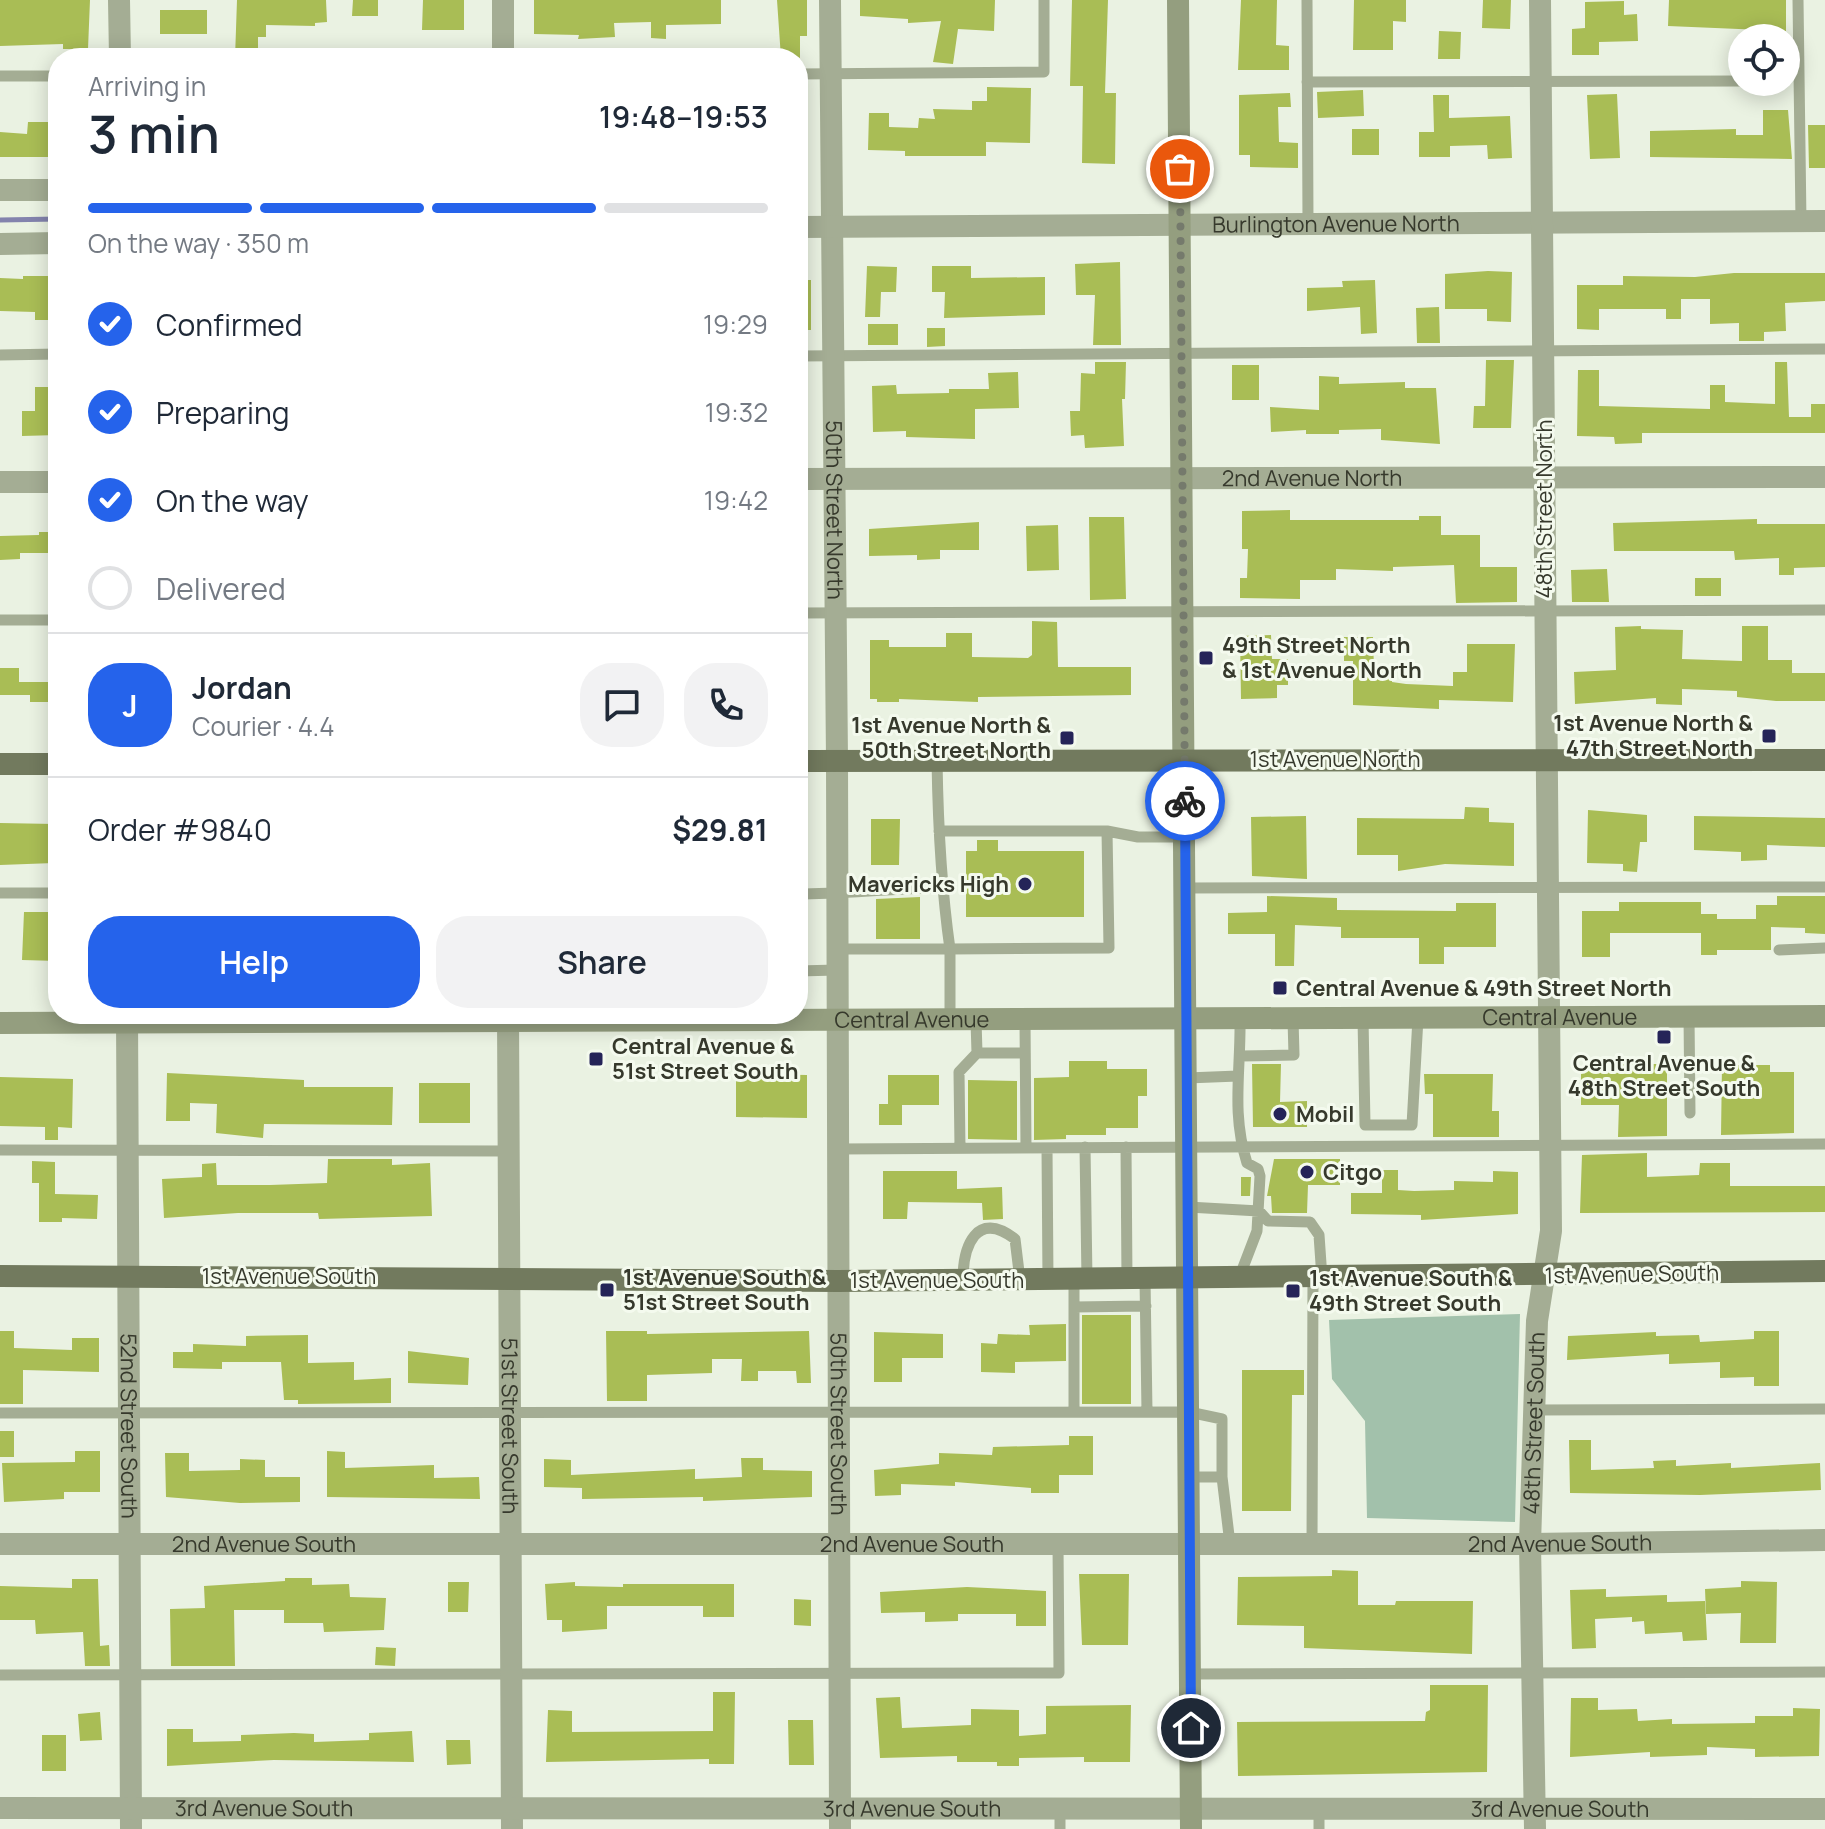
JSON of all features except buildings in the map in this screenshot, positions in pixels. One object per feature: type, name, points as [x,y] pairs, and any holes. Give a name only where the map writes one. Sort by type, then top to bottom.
[{"type":"main road","points":[[1178,0],[1191,1819]]},
{"type":"main road","name":"1st Avenue North","points":[[808,761],[1185,758],[1825,760]]},
{"type":"main road","points":[[0,764],[48,764]]},
{"type":"main road","name":"Central Avenue","points":[[808,1019],[1825,1016]]},
{"type":"main road","name":"Central Avenue","points":[[0,1023],[48,1021]]},
{"type":"main road","name":"1st Avenue South","points":[[0,1276],[509,1276],[838,1281],[1825,1271]]},
{"type":"street","points":[[119,0],[120,48]]},
{"type":"street","points":[[503,0],[503,48]]},
{"type":"street","name":"50th Street North","points":[[830,0],[834,227],[837,1020]]},
{"type":"street","name":"48th Street North","points":[[1540,0],[1549,1017]]},
{"type":"street","points":[[0,190],[48,190]]},
{"type":"street","name":"Burlington Avenue North","points":[[808,227],[1825,221]]},
{"type":"street","points":[[0,244],[48,243]]},
{"type":"street","name":"2nd Avenue North","points":[[808,479],[1825,477]]},
{"type":"street","points":[[0,482],[48,482]]},
{"type":"street","name":"48th Street South","points":[[1535,1819],[1530,1544],[1541,1276],[1551,1231],[1549,1017]]},
{"type":"street","name":"50th Street South","points":[[837,1020],[840,1819]]},
{"type":"street","name":"52nd Street South","points":[[127,1024],[130,1819]]},
{"type":"street","name":"51st Street South","points":[[508,1024],[512,1819]]},
{"type":"street","name":"2nd Avenue South","points":[[0,1544],[1530,1544],[1825,1540]]},
{"type":"street","name":"3rd Avenue South","points":[[0,1808],[130,1819],[1535,1819],[1825,1809]]},
{"type":"lane","points":[[808,74],[1044,72],[1044,0]]},
{"type":"lane","points":[[1307,0],[1308,224]]},
{"type":"lane","points":[[1796,24],[1798,0]]},
{"type":"lane","points":[[0,76],[48,76]]},
{"type":"lane","points":[[1307,82],[1728,81]]},
{"type":"lane","points":[[1793,96],[1801,221]]},
{"type":"lane","points":[[808,356],[1825,349]]},
{"type":"lane","points":[[0,355],[48,354]]},
{"type":"lane","points":[[808,613],[1825,610]]},
{"type":"lane","points":[[0,620],[48,620]]},
{"type":"lane","points":[[937,760],[941,888],[950,949],[950,1020]]},
{"type":"lane","points":[[939,831],[1107,831],[1138,837],[1186,837]]},
{"type":"lane","points":[[808,968],[837,960],[950,949],[1109,948],[1107,831]]},
{"type":"lane","points":[[1186,888],[1548,890],[1825,887]]},
{"type":"lane","points":[[808,894],[837,894],[875,888],[941,888]]},
{"type":"lane","points":[[0,893],[48,893]]},
{"type":"lane","points":[[1779,950],[1825,948]]},
{"type":"lane","points":[[1689,1016],[1690,1113]]},
{"type":"lane","points":[[1363,1018],[1365,1125],[1412,1125],[1418,1018]]},
{"type":"lane","points":[[1239,1279],[1257,1231],[1259,1211],[1258,1169],[1247,1163],[1235,1102],[1241,1056],[1240,1019]]},
{"type":"lane","points":[[1241,1056],[1294,1055],[1293,1019]]},
{"type":"lane","points":[[960,1148],[959,1072],[977,1053],[976,1020]]},
{"type":"lane","points":[[1025,1020],[1026,1148]]},
{"type":"lane","points":[[977,1053],[1025,1053]]},
{"type":"lane","points":[[1187,1078],[1238,1076]]},
{"type":"lane","points":[[838,1149],[1825,1144]]},
{"type":"lane","points":[[1074,1412],[1074,1307],[1081,1280],[1085,1147]]},
{"type":"lane","points":[[1126,1147],[1136,1279],[1146,1306],[1147,1412]]},
{"type":"lane","points":[[1047,1148],[1048,1280]]},
{"type":"lane","points":[[0,1150],[508,1151]]},
{"type":"lane","points":[[1188,1207],[1259,1211],[1268,1221],[1310,1222],[1319,1235],[1312,1544]]},
{"type":"lane","points":[[963,1280],[963,1255],[973,1236],[981,1229],[992,1229],[1004,1231],[1015,1239],[1020,1280]]},
{"type":"lane","points":[[1074,1307],[1146,1306]]},
{"type":"lane","points":[[1534,1410],[1825,1409]]},
{"type":"lane","points":[[0,1413],[1189,1412],[1222,1419],[1222,1477],[1230,1544]]},
{"type":"lane","points":[[1189,1477],[1222,1477]]},
{"type":"lane","points":[[0,1675],[1059,1673],[1058,1544]]},
{"type":"lane","points":[[1190,1674],[1825,1672]]},
{"type":"green space","points":[[1520,1314],[1515,1522],[1367,1518],[1365,1421],[1332,1379],[1329,1320]]},
{"type":"waterway","points":[[0,220],[48,219]]},
{"type":"way so far","points":[[1180,169],[1185,801]]},
{"type":"place","name":"49th Street North & 1st Avenue North","points":[[1206,658]]},
{"type":"place","name":"1st Avenue North & 47th Street North","points":[[1769,736]]},
{"type":"place","name":"1st Avenue North & 50th Street North","points":[[1067,738]]},
{"type":"place","name":"Mavericks High","points":[[1025,884]]},
{"type":"place","name":"Central Avenue & 49th Street North","points":[[1280,988]]},
{"type":"place","name":"Central Avenue & 48th Street South","points":[[1664,1037]]},
{"type":"place","name":"Central Avenue & 51st Street South","points":[[596,1059]]},
{"type":"place","name":"Mobil","points":[[1280,1114]]},
{"type":"place","name":"Citgo","points":[[1307,1172]]},
{"type":"place","name":"1st Avenue South & 51st Street South","points":[[607,1290]]},
{"type":"place","name":"1st Avenue South & 49th Street South","points":[[1293,1291]]},
{"type":"route","points":[[1185,801],[1191,1728]]}]
